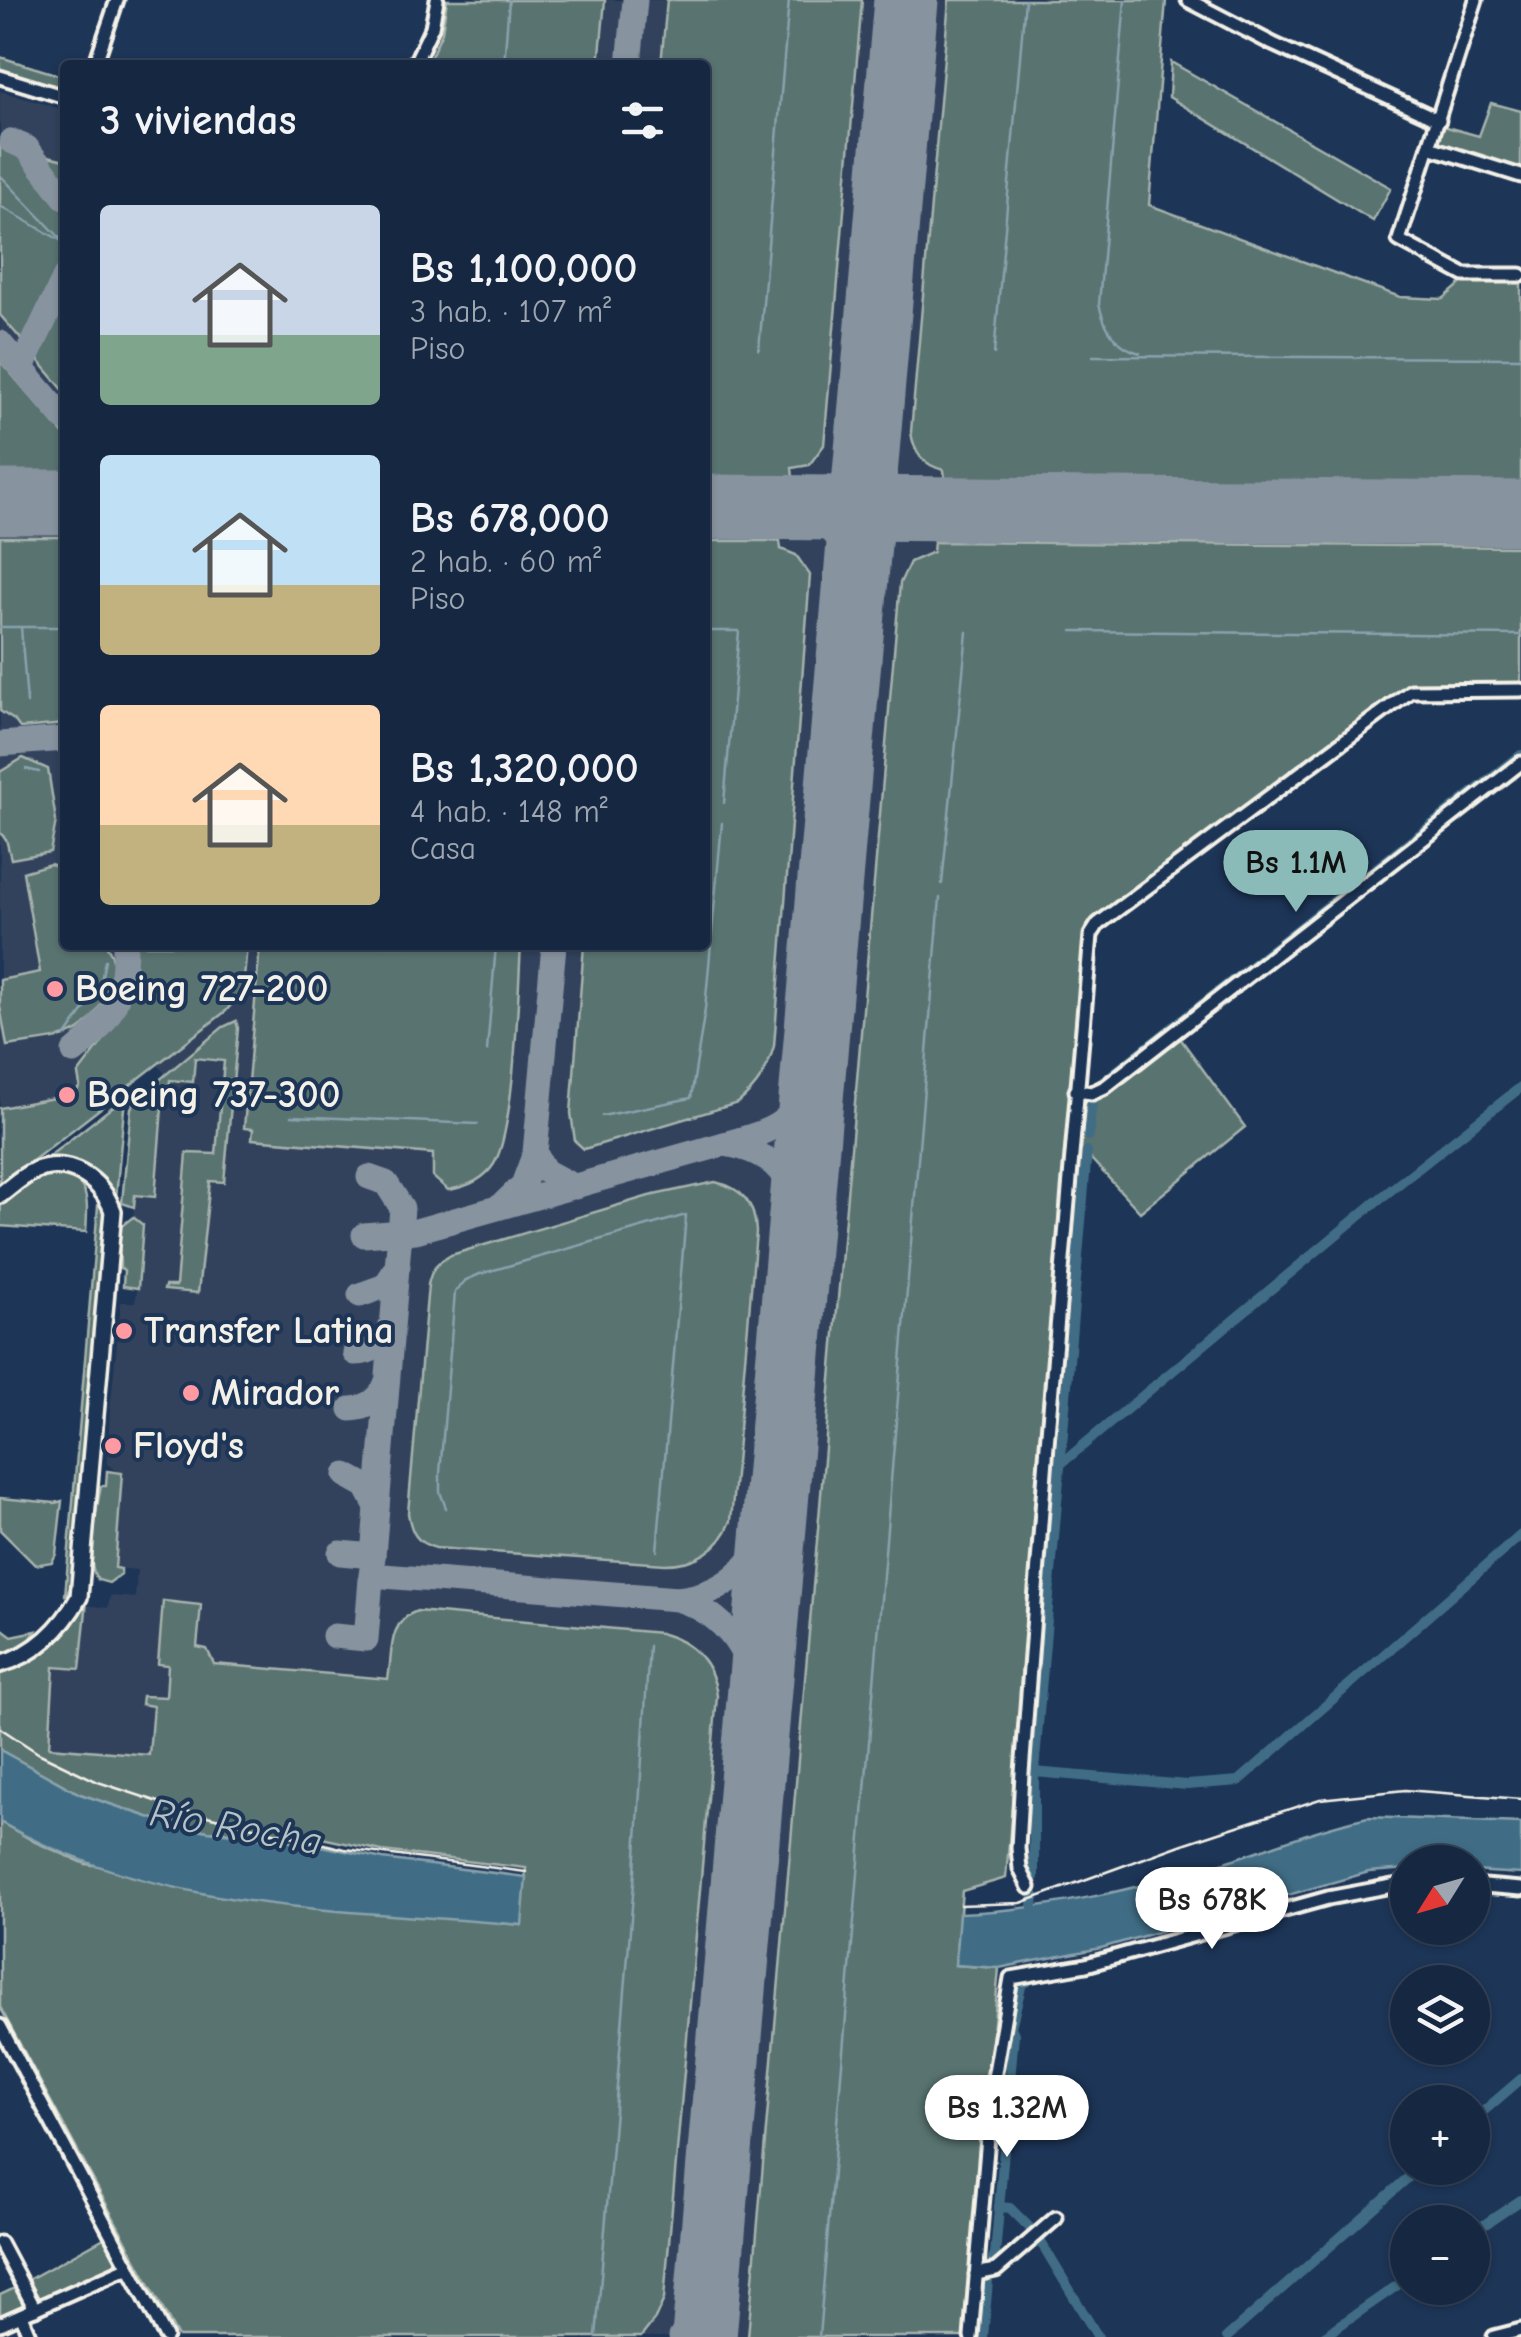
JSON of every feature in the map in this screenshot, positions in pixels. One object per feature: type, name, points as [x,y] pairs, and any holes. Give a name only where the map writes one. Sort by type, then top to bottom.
[{"type":"street","points":[[97,60],[117,0]]},
{"type":"street","points":[[416,60],[432,27],[437,0]]},
{"type":"street","points":[[1188,0],[1273,44],[1439,120]]},
{"type":"street","points":[[1476,0],[1398,240],[1464,275],[1521,274]]},
{"type":"street","points":[[0,77],[60,95]]},
{"type":"street","points":[[1429,147],[1521,176]]},
{"type":"street","points":[[1029,1887],[1020,1869],[1018,1834],[1090,943],[1098,924],[1411,691],[1521,690]]},
{"type":"street","points":[[1076,1092],[1105,1087],[1521,763]]},
{"type":"street","points":[[0,1195],[32,1172],[60,1167],[93,1179],[113,1211],[81,1587],[76,1602],[50,1635],[28,1653],[0,1664]]},
{"type":"street","points":[[1490,1886],[1521,1889]]},
{"type":"street","points":[[971,2337],[992,2090],[1011,1978],[1086,1965],[1328,1898],[1390,1887]]},
{"type":"street","points":[[0,2026],[166,2337]]},
{"type":"street","points":[[976,2274],[996,2270],[1056,2218]]},
{"type":"street","points":[[0,2243],[35,2309]]},
{"type":"street","points":[[0,2324],[128,2267]]},
{"type":"street","points":[[21,2315],[30,2337]]},
{"type":"street","points":[[1494,2337],[1521,2330]]},
{"type":"shaded area","points":[[469,0],[1163,0],[1133,333],[1521,341],[1521,687],[1407,687],[1086,931],[1006,1878],[962,1891],[960,1906],[955,1965],[999,1968],[965,2337],[178,2337],[0,2007],[0,1822],[86,1864],[522,1924],[526,1868],[382,1851],[380,1839],[149,1755],[48,1747],[54,1667],[80,1669],[86,1605],[108,1608],[110,1596],[135,1598],[137,1570],[115,1568],[122,1474],[107,1464],[110,1411],[121,1302],[135,1302],[138,1284],[143,1225],[133,1220],[135,1195],[155,1197],[164,1088],[158,1083],[165,1074],[155,1061],[0,1181],[0,91],[60,109],[60,950],[710,950],[710,60],[463,60]]},
{"type":"shaded area","name":"Río Rocha","points":[[0,1750],[80,1794],[166,1823],[308,1843],[383,1859],[526,1877],[522,1925],[254,1902],[123,1874],[61,1852],[0,1822]]},
{"type":"shaded area","points":[[1368,1817],[1521,1823],[1521,1874],[1490,1872],[1490,1845],[1390,1845],[1390,1870],[1369,1872],[1101,1948],[999,1968],[955,1965],[959,1913],[1026,1908],[1125,1889],[1222,1863]]},
{"type":"green space","points":[[447,0],[605,0],[599,60],[429,60],[442,32]]},
{"type":"green space","points":[[667,0],[862,0],[824,445],[809,465],[792,468],[793,478],[710,477],[710,60],[661,60]]},
{"type":"green space","points":[[949,0],[1166,0],[1149,205],[1400,297],[1443,299],[1464,281],[1521,281],[1521,483],[945,478],[944,470],[925,461],[917,452],[911,432]]},
{"type":"green space","points":[[0,57],[60,75],[60,88],[0,71]]},
{"type":"green space","points":[[1171,62],[1391,188],[1373,221],[1169,97]]},
{"type":"green space","points":[[1491,103],[1521,111],[1521,170],[1437,144],[1443,126],[1479,136]]},
{"type":"green space","points":[[24,136],[44,155],[60,159],[60,183]]},
{"type":"green space","points":[[0,146],[36,164],[60,198],[60,280],[28,347],[0,315]]},
{"type":"green space","points":[[60,295],[60,386],[34,355]]},
{"type":"green space","points":[[0,361],[60,430],[60,472],[0,472]]},
{"type":"green space","points":[[0,537],[60,537],[60,724],[20,728],[0,711]]},
{"type":"green space","points":[[710,541],[780,541],[781,549],[796,555],[810,575],[774,1046],[768,1063],[738,1103],[584,1149],[575,1141],[571,1113],[584,950],[710,950]]},
{"type":"green space","points":[[934,542],[1521,547],[1521,687],[1407,687],[1086,931],[1006,1878],[962,1891],[955,1965],[999,1968],[965,2337],[748,2337],[900,583],[910,562],[933,552]]},
{"type":"green space","points":[[23,758],[48,769],[56,821],[50,852],[11,859],[6,839],[0,833],[0,772]]},
{"type":"green space","points":[[50,864],[60,867],[60,950],[109,950],[113,967],[102,1002],[83,1027],[59,1038],[7,1046],[0,980],[40,972],[23,872]]},
{"type":"green space","points":[[136,950],[247,950],[243,990],[226,1011],[0,1186],[0,1108],[75,1094],[80,1086],[78,1074],[126,1000]]},
{"type":"green space","points":[[260,950],[521,950],[507,1122],[494,1164],[480,1178],[448,1190],[433,1177],[433,1154],[252,1139],[253,1129],[244,1128]]},
{"type":"green space","points":[[236,1021],[224,1182],[210,1181],[198,1293],[164,1290],[165,1286],[176,1286],[187,1153],[216,1154],[224,1061],[195,1058],[193,1082],[170,1080],[169,1088],[158,1085],[158,1081],[223,1027]]},
{"type":"green space","points":[[1180,1038],[1245,1127],[1140,1212],[1081,1148],[1086,1098],[1113,1090]]},
{"type":"green space","points":[[163,1095],[155,1197],[135,1195],[134,1207],[122,1203],[131,1108],[138,1096]]},
{"type":"green space","points":[[125,1097],[116,1198],[102,1179],[85,1167],[66,1161],[43,1161]]},
{"type":"green space","points":[[50,1173],[80,1184],[86,1200],[86,1232],[0,1226],[1,1205],[24,1185]]},
{"type":"green space","points":[[715,1182],[733,1188],[746,1199],[756,1232],[731,1521],[720,1540],[696,1558],[665,1564],[436,1548],[419,1540],[408,1513],[428,1285],[435,1267],[451,1255],[649,1196]]},
{"type":"green space","points":[[99,1194],[105,1215],[73,1584],[65,1596]]},
{"type":"green space","points":[[133,1217],[143,1225],[138,1288],[123,1286],[124,1270],[120,1268],[119,1228]]},
{"type":"green space","points":[[107,1471],[122,1473],[115,1568],[121,1569],[121,1574],[109,1583],[98,1580],[91,1549]]},
{"type":"green space","points":[[0,1498],[62,1501],[52,1562],[35,1565],[0,1530]]},
{"type":"green space","points":[[87,1600],[80,1669],[54,1667],[49,1747],[149,1755],[153,1706],[141,1704],[142,1696],[166,1697],[168,1665],[158,1664],[163,1601],[201,1605],[197,1647],[207,1649],[214,1664],[388,1679],[396,1630],[407,1616],[417,1611],[660,1633],[682,1642],[706,1663],[717,1696],[664,2299],[641,2337],[178,2337],[0,2007],[0,1822],[86,1864],[521,1925],[526,1868],[382,1851],[308,1835],[208,1831],[166,1823],[80,1794],[0,1750],[0,1671],[40,1653],[58,1639]]},
{"type":"green space","points":[[0,1627],[12,1636],[36,1631],[28,1642],[0,1655]]},
{"type":"green space","points":[[106,2237],[119,2264],[116,2268],[36,2300],[26,2281]]},
{"type":"green space","points":[[17,2287],[25,2303],[23,2308],[0,2318],[0,2295]]},
{"type":"waterway","points":[[504,60],[509,0]]},
{"type":"waterway","points":[[759,350],[789,0]]},
{"type":"waterway","points":[[994,354],[1025,0]]},
{"type":"waterway","points":[[1125,0],[1099,304],[1112,335],[1140,353]]},
{"type":"waterway","points":[[0,175],[60,238]]},
{"type":"waterway","points":[[0,206],[60,240]]},
{"type":"waterway","points":[[1093,356],[1521,358]]},
{"type":"waterway","points":[[0,627],[60,627]]},
{"type":"waterway","points":[[21,627],[27,703]]},
{"type":"waterway","points":[[710,631],[739,631],[724,803]]},
{"type":"waterway","points":[[1072,631],[1521,635]]},
{"type":"waterway","points":[[942,884],[967,632]]},
{"type":"waterway","points":[[1100,1084],[1521,755]]},
{"type":"waterway","points":[[26,769],[39,772]]},
{"type":"waterway","points":[[602,1116],[691,1098],[705,1009],[722,823]]},
{"type":"waterway","points":[[819,2337],[940,898]]},
{"type":"waterway","points":[[487,1051],[496,950]]},
{"type":"waterway","points":[[66,1036],[100,987],[105,960]]},
{"type":"waterway","points":[[1062,1463],[1372,1205],[1521,1087]]},
{"type":"waterway","points":[[1088,1136],[1092,1102]]},
{"type":"waterway","points":[[291,1116],[478,1124]]},
{"type":"waterway","points":[[1087,1151],[1034,1772],[1187,1785],[1239,1781],[1521,1535]]},
{"type":"waterway","points":[[446,1508],[440,1492],[440,1473],[455,1292],[466,1280],[480,1274],[686,1215],[657,1551]]},
{"type":"waterway","points":[[596,2337],[635,1871],[649,1646]]},
{"type":"waterway","points":[[1034,1779],[1034,1877]]},
{"type":"waterway","points":[[1032,1916],[1034,1896]]},
{"type":"waterway","points":[[991,2263],[995,2255],[1014,2034],[1011,2027],[1022,1983],[1027,1982]]},
{"type":"waterway","points":[[1490,2106],[1521,2079]]},
{"type":"waterway","points":[[1227,2337],[1400,2185]]},
{"type":"waterway","points":[[1490,2221],[1521,2200]]},
{"type":"waterway","points":[[999,2207],[1010,2208],[1032,2230]]},
{"type":"waterway","points":[[1039,2239],[1098,2337]]},
{"type":"waterway","points":[[983,2337],[988,2281]]},
{"type":"waterway","points":[[1323,2337],[1390,2290]]},
{"type":"taxiway","points":[[629,60],[635,0]]},
{"type":"taxiway","points":[[11,141],[27,148],[60,191]]},
{"type":"taxiway","points":[[22,367],[60,287]]},
{"type":"taxiway","points":[[0,343],[60,413]]},
{"type":"taxiway","points":[[806,508],[844,487],[868,451]]},
{"type":"taxiway","points":[[763,508],[798,514],[825,525],[844,546],[857,580]]},
{"type":"taxiway","points":[[0,744],[60,739]]},
{"type":"taxiway","points":[[74,1052],[98,1029],[114,1005],[125,950]]},
{"type":"taxiway","points":[[535,1153],[554,950]]},
{"type":"taxiway","points":[[801,1228],[793,1195],[779,1170],[757,1153],[724,1144],[783,1121],[800,1100],[815,1066]]},
{"type":"taxiway","points":[[364,1235],[416,1231],[724,1144]]},
{"type":"taxiway","points":[[501,1206],[523,1185],[535,1153],[545,1171],[575,1187]]},
{"type":"taxiway","points":[[334,1636],[366,1639],[402,1208],[386,1183],[369,1177]]},
{"type":"taxiway","points":[[360,1295],[385,1286],[398,1266]]},
{"type":"taxiway","points":[[355,1353],[379,1345],[391,1325]]},
{"type":"taxiway","points":[[351,1409],[374,1402],[387,1382]]},
{"type":"taxiway","points":[[346,1475],[366,1486],[377,1507]]},
{"type":"taxiway","points":[[759,1710],[751,1673],[736,1641],[711,1616],[677,1599],[711,1591],[737,1574],[758,1550],[775,1520]]},
{"type":"taxiway","points":[[340,1553],[373,1556]]},
{"type":"taxiway","points":[[371,1575],[677,1599]]},
{"type":"taxiway","points":[[681,2337],[708,2297]]},
{"type":"runway","points":[[704,2337],[906,0]]},
{"type":"runway","points":[[0,502],[60,502]]},
{"type":"runway","points":[[710,507],[1521,513]]},
{"type":"tram line","points":[[0,1728],[38,1753],[98,1782],[186,1811],[345,1849],[526,1872]]},
{"type":"tram line","points":[[960,1905],[1021,1903],[1320,1799],[1405,1790],[1521,1799]]},
{"type":"place","name":"Boeing 727-200","points":[[55,989]]},
{"type":"place","name":"Boeing 737-300","points":[[67,1095]]},
{"type":"place","name":"Transfer Latina","points":[[124,1331]]},
{"type":"place","name":"Mirador","points":[[191,1393]]},
{"type":"place","name":"Floyd's","points":[[113,1446]]}]
